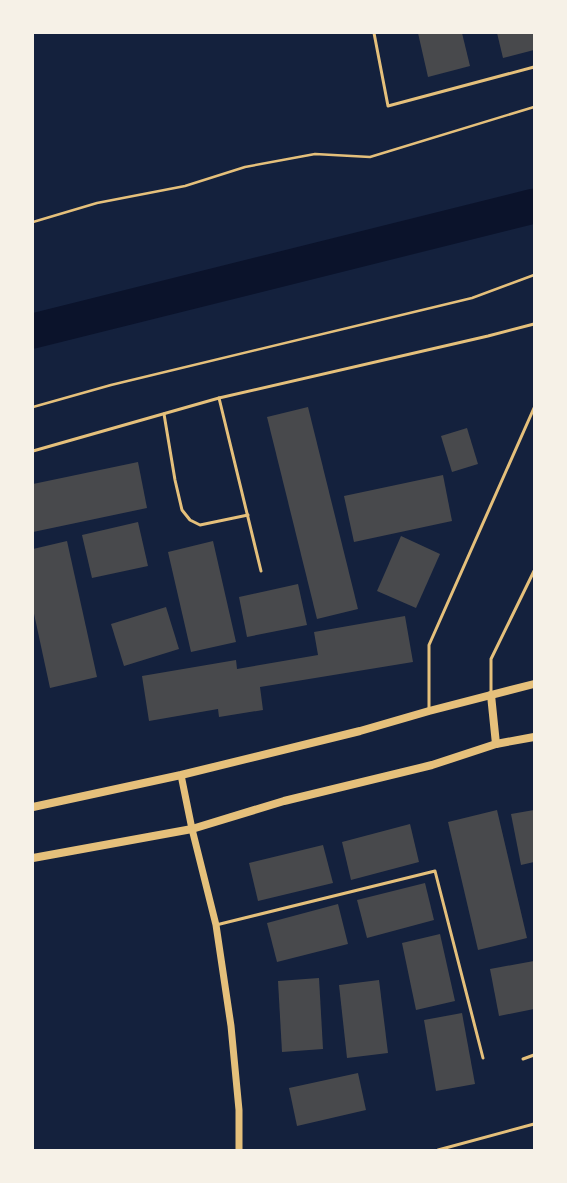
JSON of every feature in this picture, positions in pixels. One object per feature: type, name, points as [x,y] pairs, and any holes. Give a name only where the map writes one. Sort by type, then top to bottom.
[{"type":"main road","points":[[33,806],[181,775],[360,731],[429,711],[534,684]]},
{"type":"main road","points":[[491,695],[496,744]]},
{"type":"main road","points":[[33,858],[192,829],[284,801],[432,765],[496,744],[534,736]]},
{"type":"street","points":[[181,775],[192,829],[216,925],[234,1057],[239,1110],[239,1150]]},
{"type":"lane","points":[[374,33],[388,106],[534,67]]},
{"type":"lane","points":[[33,451],[219,398],[534,324]]},
{"type":"lane","points":[[219,398],[261,571]]},
{"type":"lane","points":[[429,711],[430,645],[534,408]]},
{"type":"lane","points":[[164,414],[175,480],[182,510],[190,520],[200,525],[248,514]]},
{"type":"lane","points":[[491,695],[491,659],[534,571]]},
{"type":"lane","points":[[216,925],[435,871],[483,1058]]},
{"type":"lane","points":[[523,1059],[534,1055]]},
{"type":"lane","points":[[438,1150],[534,1124]]},
{"type":"path","points":[[33,222],[97,203],[185,186],[245,167],[276,161],[315,154],[370,157],[534,106]]},
{"type":"path","points":[[33,407],[111,385],[472,298],[534,275]]},
{"type":"building","points":[[418,33],[462,33],[470,66],[428,77]]},
{"type":"building","points":[[497,33],[534,33],[534,50],[503,58]]},
{"type":"building","points":[[308,407],[358,609],[317,619],[267,417]]},
{"type":"building","points":[[467,428],[478,464],[452,472],[441,436]]},
{"type":"building","points":[[138,462],[147,508],[33,532],[33,484]]},
{"type":"building","points":[[443,475],[452,521],[354,542],[344,496]]},
{"type":"building","points":[[138,522],[148,566],[92,578],[82,535]]},
{"type":"building","points":[[401,536],[440,554],[416,608],[377,591]]},
{"type":"building","points":[[67,541],[97,677],[50,688],[33,609],[33,549]]},
{"type":"building","points":[[213,541],[236,642],[191,652],[168,552]]},
{"type":"building","points":[[298,584],[307,625],[247,637],[239,597]]},
{"type":"building","points":[[166,607],[179,649],[124,666],[111,624]]},
{"type":"building","points":[[405,616],[413,662],[260,687],[263,710],[219,717],[218,709],[149,721],[142,676],[236,660],[237,669],[318,655],[314,632]]},
{"type":"building","points":[[497,810],[527,938],[478,950],[448,822]]},
{"type":"building","points":[[534,810],[534,862],[521,865],[511,814]]},
{"type":"building","points":[[410,824],[419,862],[351,880],[342,842]]},
{"type":"building","points":[[323,845],[333,883],[258,901],[249,863]]},
{"type":"building","points":[[425,883],[434,920],[367,938],[357,900]]},
{"type":"building","points":[[338,904],[348,944],[277,962],[267,923]]},
{"type":"building","points":[[440,934],[455,1001],[416,1010],[402,943]]},
{"type":"building","points":[[534,961],[534,1009],[499,1016],[490,969]]},
{"type":"building","points":[[319,978],[323,1049],[282,1052],[278,981]]},
{"type":"building","points":[[379,980],[388,1053],[347,1058],[339,985]]},
{"type":"building","points":[[462,1013],[475,1084],[436,1091],[424,1020]]},
{"type":"building","points":[[358,1073],[366,1110],[297,1126],[289,1088]]},
{"type":"waterway","points":[[33,331],[534,206]]}]
